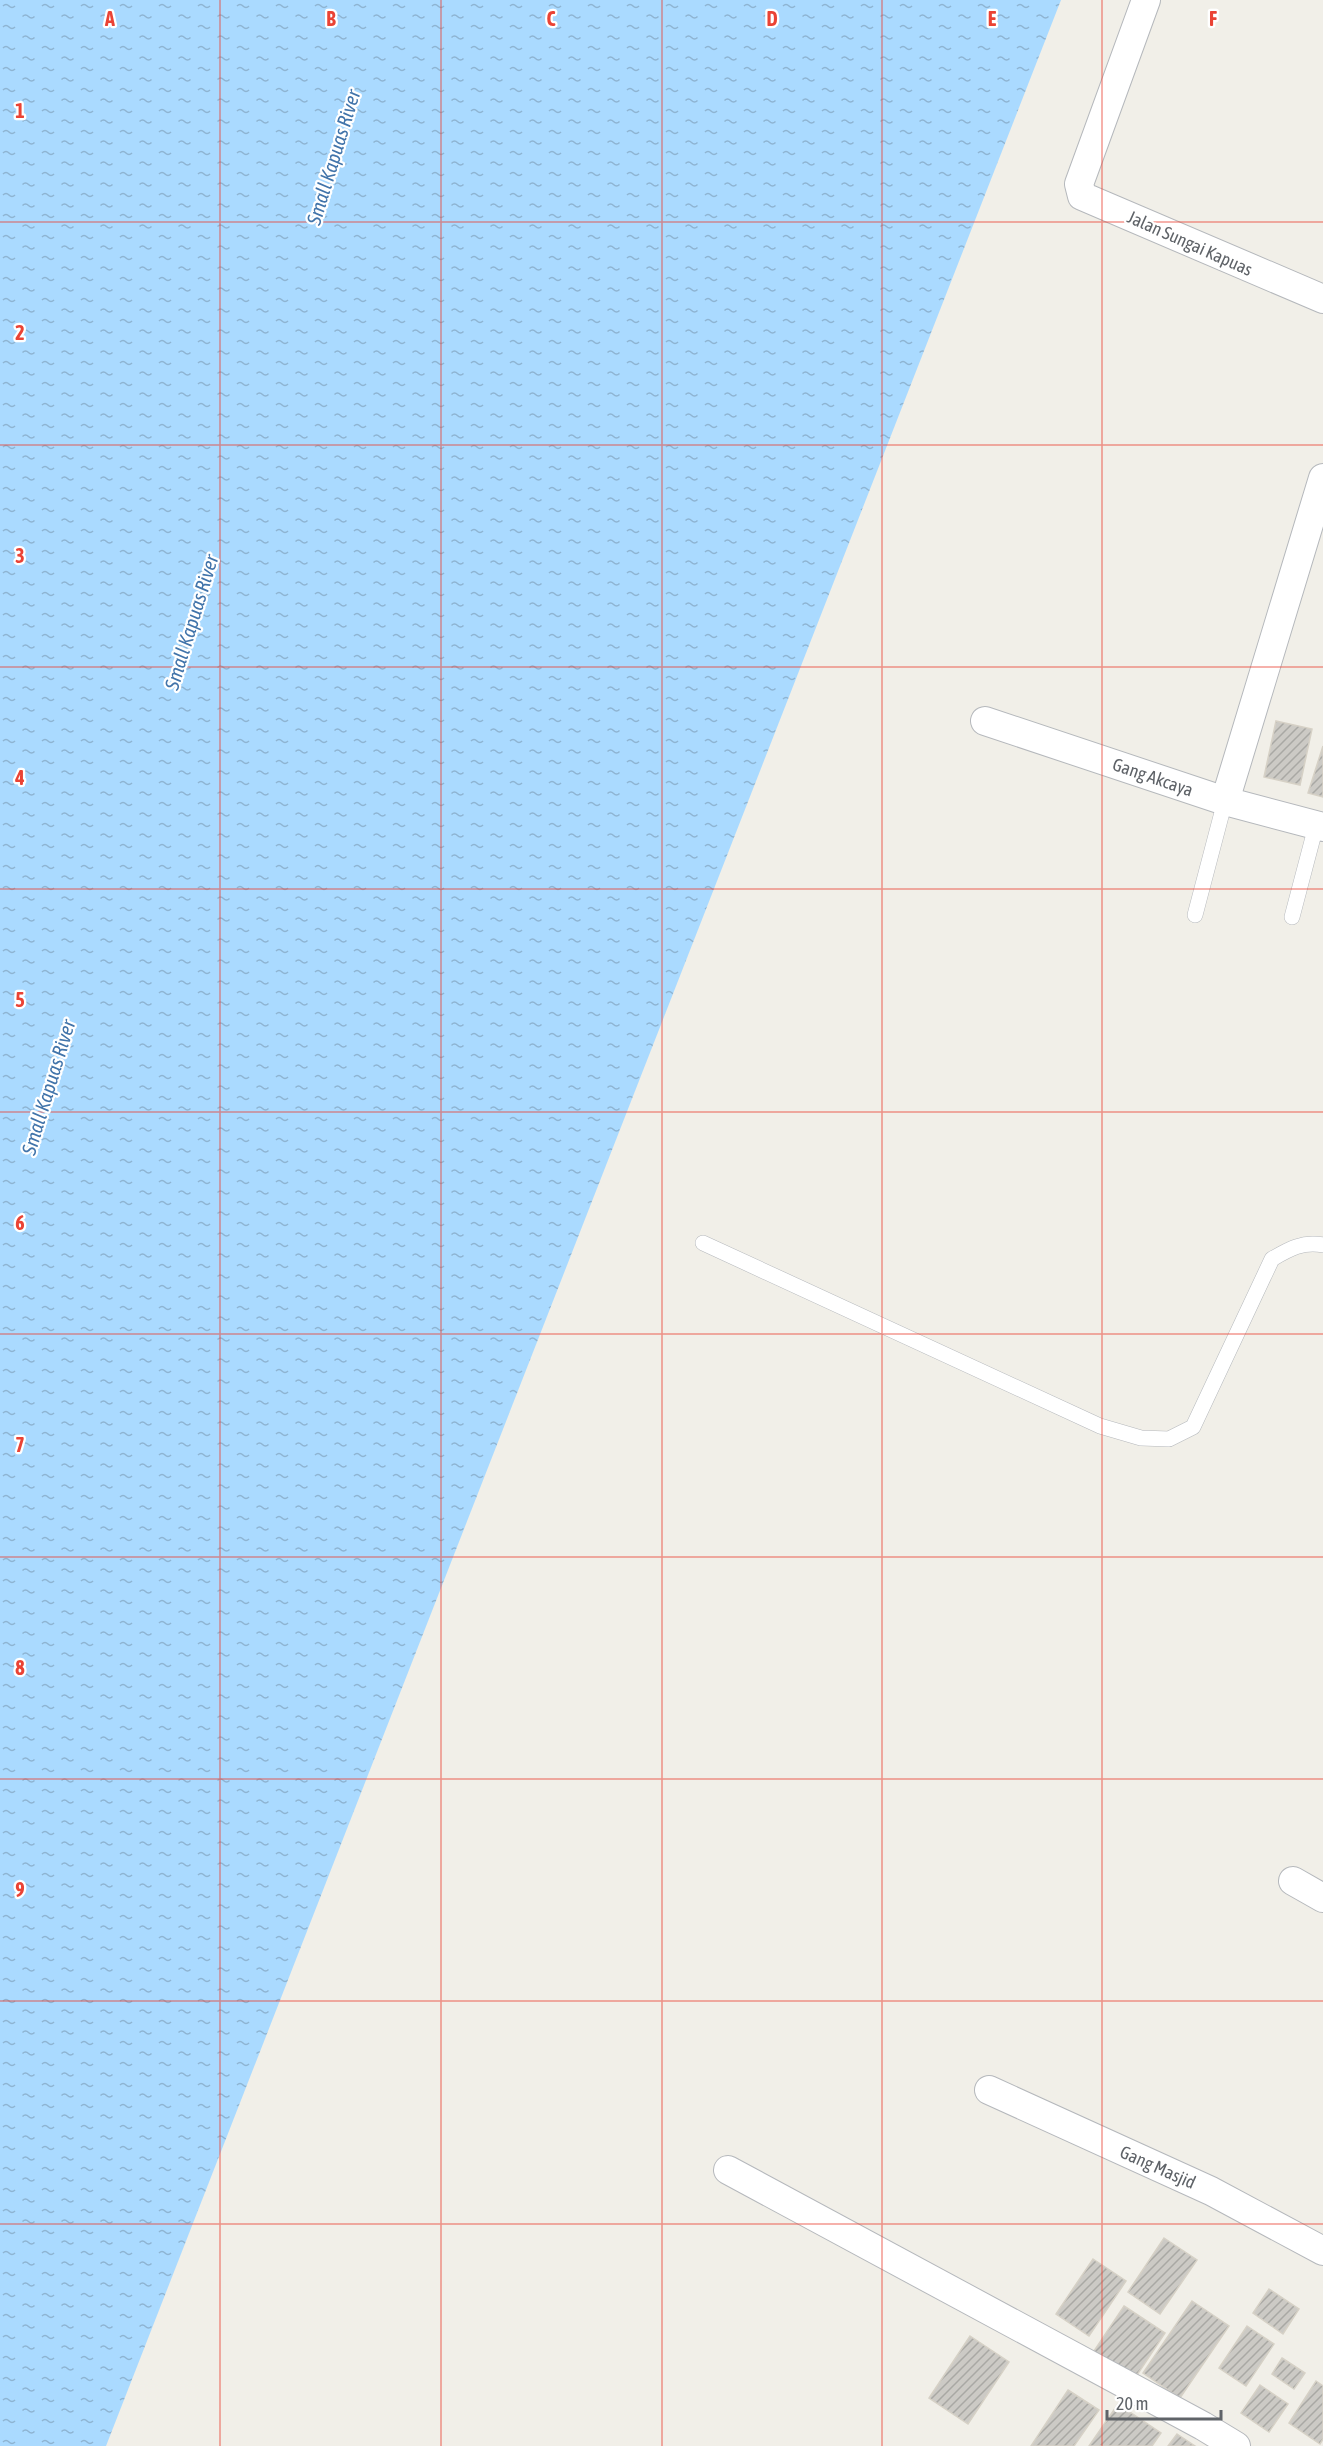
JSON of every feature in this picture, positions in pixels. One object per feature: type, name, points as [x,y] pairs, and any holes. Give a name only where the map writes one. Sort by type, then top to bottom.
[{"type":"street","name":"Jalan Sungai Kapuas","points":[[1146,0],[1083,171],[1079,184],[1082,196],[1323,299]]},
{"type":"street","points":[[1225,801],[1323,478]]},
{"type":"street","name":"Gang Akcaya","points":[[985,721],[1225,801],[1320,826]]},
{"type":"street","points":[[1293,1881],[1323,1898]]},
{"type":"street","name":"Gang Masjid","points":[[989,2090],[1211,2191],[1323,2251]]},
{"type":"street","points":[[728,2170],[1172,2409],[1236,2446]]},
{"type":"lane","points":[[1195,915],[1225,801]]},
{"type":"lane","points":[[1292,917],[1320,826]]},
{"type":"lane","points":[[703,1243],[1100,1426],[1141,1438],[1169,1439],[1193,1427],[1272,1259],[1292,1248],[1312,1243],[1323,1245]]},
{"type":"water","name":"Small Kapuas River","points":[[0,0],[1061,0],[106,2446],[0,2446]]},
{"type":"building","points":[[1276,721],[1312,729],[1300,785],[1264,777]]},
{"type":"building","points":[[1323,746],[1323,797],[1308,793]]},
{"type":"building","points":[[1164,2238],[1197,2260],[1160,2314],[1128,2292]]},
{"type":"building","points":[[1093,2259],[1126,2281],[1089,2336],[1056,2314]]},
{"type":"building","points":[[1269,2289],[1299,2309],[1283,2334],[1253,2313]]},
{"type":"building","points":[[1192,2301],[1229,2326],[1180,2398],[1143,2373]]},
{"type":"building","points":[[1124,2306],[1165,2333],[1133,2381],[1092,2354]]},
{"type":"building","points":[[1247,2326],[1274,2344],[1246,2386],[1219,2368]]},
{"type":"building","points":[[970,2336],[1009,2362],[968,2424],[929,2398]]},
{"type":"building","points":[[1282,2358],[1305,2373],[1294,2389],[1272,2374]]},
{"type":"building","points":[[1316,2381],[1323,2386],[1323,2439],[1320,2444],[1289,2423]]},
{"type":"building","points":[[1260,2385],[1288,2404],[1269,2432],[1241,2413]]},
{"type":"building","points":[[1068,2390],[1099,2410],[1074,2446],[1031,2446]]},
{"type":"building","points":[[1118,2404],[1161,2433],[1152,2446],[1089,2446]]},
{"type":"building","points":[[1177,2434],[1195,2446],[1168,2446]]}]
